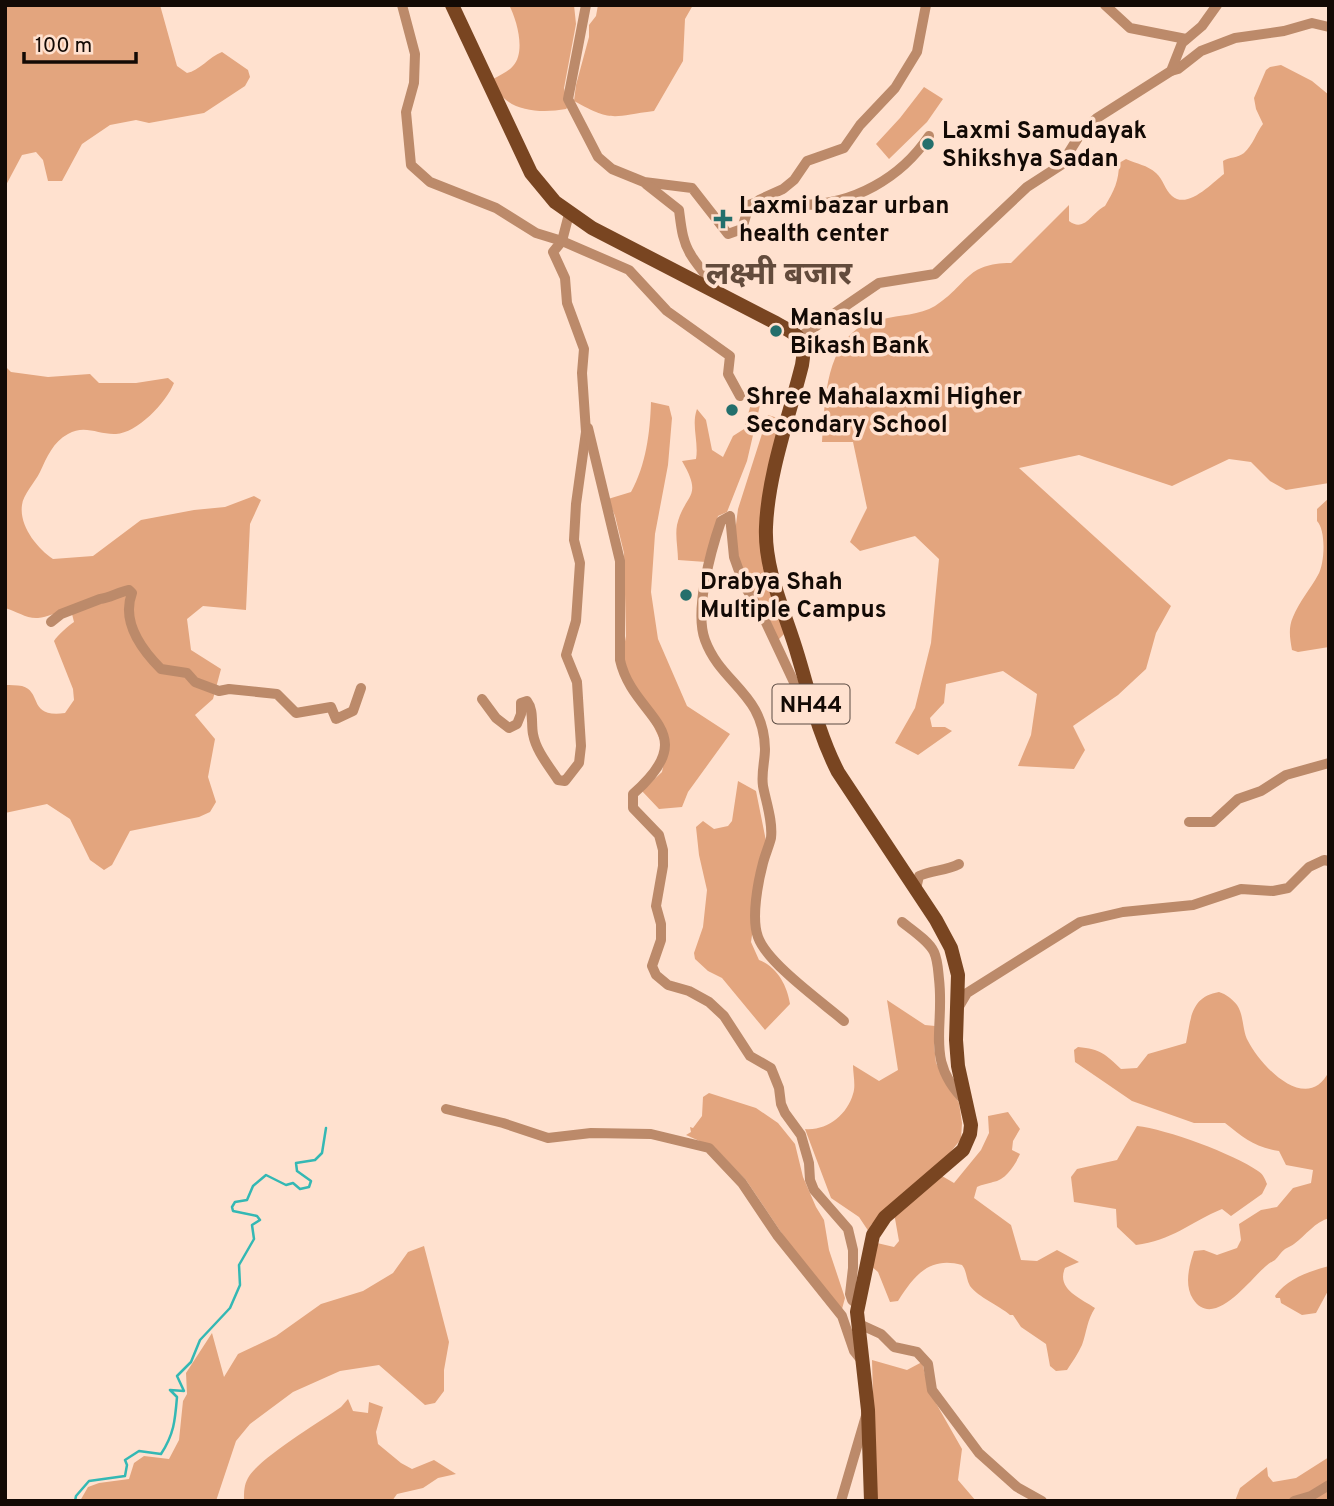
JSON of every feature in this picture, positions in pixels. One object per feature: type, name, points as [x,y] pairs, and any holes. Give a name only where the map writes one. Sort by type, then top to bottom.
[{"type":"main road","points":[[452,5],[531,173],[555,202],[592,228],[713,289],[800,337]]},
{"type":"main road","name":"NH44","points":[[800,337],[804,353],[776,465],[766,530],[769,562],[813,712],[838,772],[941,929],[956,964],[958,1066],[971,1125],[967,1142],[952,1161],[885,1217],[873,1235],[857,1304],[868,1410],[871,1501]]},
{"type":"street","points":[[402,5],[415,54],[414,83],[406,112],[411,165],[430,182],[496,208],[536,233],[562,241],[629,270],[667,311],[730,356],[728,374],[740,396]]},
{"type":"street","points":[[586,5],[568,99],[598,157],[612,169],[644,182],[692,188],[727,234],[742,229],[749,205],[788,184],[807,161],[844,148],[860,125],[895,88],[918,52],[926,5]]},
{"type":"street","points":[[1105,5],[1130,28],[1186,39]]},
{"type":"street","points":[[1171,71],[1182,43],[1202,26],[1217,5]]},
{"type":"street","points":[[800,337],[879,283],[935,274],[1027,187],[1061,165],[1081,133],[1097,118],[1178,69],[1201,51],[1235,38],[1312,23],[1329,27]]},
{"type":"street","points":[[756,201],[802,205],[838,202],[865,192],[918,152],[929,136]]},
{"type":"street","points":[[644,182],[679,209],[685,243],[713,289]]},
{"type":"street","points":[[482,699],[496,718],[509,728],[517,724],[521,703],[527,701],[532,707],[534,739],[540,752],[558,780],[565,781],[579,763],[581,746],[577,682],[566,655],[576,621],[580,563],[574,540],[586,422],[582,373],[584,349],[567,303],[565,278],[553,252],[562,241],[569,214]]},
{"type":"street","points":[[586,422],[592,437],[620,562],[620,660],[623,674],[658,721],[666,745],[659,769],[633,794],[633,808],[659,835],[663,849],[656,906],[662,924],[661,940],[652,966],[656,975],[668,985],[689,991],[709,1002],[724,1016],[750,1056],[771,1068],[785,1113],[801,1135],[814,1190],[848,1229],[853,1259],[850,1294],[857,1304]]},
{"type":"street","points":[[813,712],[799,693],[761,611],[744,585],[734,557],[730,516],[721,521],[712,545],[705,586],[702,632],[722,669],[754,706],[764,734],[763,784],[771,837],[756,902],[756,933],[773,959],[844,1021]]},
{"type":"street","points":[[51,622],[61,614],[114,593],[129,590],[132,593],[128,606],[131,624],[140,644],[161,669],[187,673],[195,682],[219,691],[229,689],[277,694],[296,713],[331,707],[336,719],[353,711],[361,688]]},
{"type":"street","points":[[1189,822],[1213,822],[1238,799],[1261,791],[1286,775],[1329,762]]},
{"type":"street","points":[[956,1011],[967,993],[1080,922],[1123,912],[1193,905],[1241,889],[1273,891],[1288,888],[1309,867],[1324,860],[1329,861]]},
{"type":"street","points":[[916,889],[919,876],[931,871],[947,870],[959,864]]},
{"type":"street","points":[[902,922],[933,949],[938,964],[942,1002],[937,1047],[940,1063],[951,1087],[967,1102]]},
{"type":"street","points":[[446,1109],[503,1123],[548,1138],[591,1133],[650,1134],[709,1148],[742,1183],[777,1235],[842,1316],[854,1352],[862,1361]]},
{"type":"street","points":[[858,1323],[881,1334],[894,1346],[917,1352],[928,1364],[932,1390],[979,1453],[1017,1487],[1042,1501]]},
{"type":"street","points":[[841,1501],[868,1410]]},
{"type":"street","points":[[1294,1501],[1311,1496],[1329,1485]]},
{"type":"shaded area","points":[[5,5],[160,5],[177,66],[187,73],[191,72],[222,52],[248,70],[250,77],[245,86],[204,113],[149,123],[136,120],[110,125],[82,144],[62,181],[48,181],[43,160],[36,152],[22,155],[5,187]]},
{"type":"shaded area","points":[[509,5],[574,5],[576,24],[564,88],[568,107],[566,109],[543,111],[522,108],[512,104],[497,90],[493,79],[511,68],[519,53],[517,27]]},
{"type":"shaded area","points":[[598,5],[693,5],[685,19],[683,61],[654,111],[613,116],[597,113],[574,101],[589,37],[589,25],[596,16]]},
{"type":"shaded area","points":[[1281,65],[1312,81],[1329,95],[1329,483],[1286,490],[1270,481],[1251,462],[1229,459],[1172,486],[1079,455],[1019,468],[1171,606],[1156,633],[1146,669],[1118,695],[1073,726],[1085,750],[1074,769],[1018,766],[1031,735],[1037,694],[1003,671],[946,684],[944,703],[930,718],[932,727],[945,727],[952,731],[918,755],[895,743],[915,708],[931,643],[939,559],[915,536],[860,551],[850,542],[867,508],[853,442],[822,442],[828,380],[838,351],[858,328],[883,319],[929,309],[946,298],[975,271],[996,264],[1011,263],[1069,205],[1069,221],[1080,225],[1084,223],[1105,206],[1115,186],[1119,163],[1126,159],[1153,170],[1170,194],[1178,199],[1185,200],[1200,193],[1224,174],[1223,161],[1242,155],[1252,143],[1263,124],[1254,98],[1266,70]]},
{"type":"shaded area","points":[[924,87],[943,99],[927,122],[889,159],[876,144]]},
{"type":"shaded area","points":[[5,366],[11,372],[48,377],[90,374],[99,383],[136,383],[168,378],[174,383],[158,408],[133,428],[116,434],[74,431],[58,441],[51,450],[25,497],[22,513],[30,536],[53,559],[93,556],[141,520],[225,507],[254,496],[261,500],[250,524],[246,610],[203,606],[187,619],[191,650],[221,669],[213,699],[195,715],[215,739],[208,777],[216,802],[210,812],[199,817],[130,831],[112,865],[104,870],[90,860],[70,819],[47,804],[5,813],[5,685],[28,689],[45,712],[65,713],[74,700],[73,689],[54,641],[74,622],[72,614],[59,613],[34,618],[5,608]]},
{"type":"shaded area","points":[[752,400],[760,405],[747,461],[727,512],[718,516],[706,562],[678,560],[677,525],[692,489],[692,482],[682,461],[696,459],[697,409],[706,420],[712,450],[723,457],[733,436],[744,429]]},
{"type":"shaded area","points":[[651,402],[669,406],[672,418],[668,465],[655,534],[651,592],[658,639],[687,706],[730,734],[688,792],[682,807],[659,809],[642,791],[662,772],[666,752],[627,671],[623,652],[626,636],[624,553],[608,499],[631,492],[636,482],[646,448]]},
{"type":"shaded area","points":[[768,415],[784,420],[762,532],[789,629],[777,641],[746,584],[734,540],[738,509]]},
{"type":"shaded area","points":[[1329,498],[1329,647],[1298,652],[1292,650],[1290,625],[1320,570],[1323,539],[1317,521],[1317,509]]},
{"type":"shaded area","points":[[738,781],[756,791],[766,841],[751,942],[759,960],[771,967],[780,978],[790,1004],[765,1030],[722,978],[708,971],[695,959],[694,953],[703,927],[707,890],[696,827],[703,821],[714,829],[728,826],[732,821]]},
{"type":"shaded area","points":[[1219,992],[1237,1005],[1246,1037],[1254,1052],[1274,1074],[1298,1088],[1309,1089],[1320,1083],[1329,1071],[1329,1218],[1319,1222],[1284,1250],[1232,1299],[1211,1309],[1202,1307],[1190,1294],[1188,1275],[1194,1251],[1204,1250],[1217,1255],[1237,1248],[1241,1240],[1239,1224],[1261,1210],[1277,1207],[1293,1188],[1311,1183],[1313,1170],[1286,1165],[1279,1151],[1256,1144],[1225,1123],[1194,1123],[1132,1101],[1075,1062],[1074,1050],[1078,1047],[1092,1049],[1106,1056],[1121,1069],[1137,1068],[1148,1054],[1186,1043],[1197,1004],[1209,995]]},
{"type":"shaded area","points":[[887,1000],[925,1025],[935,1026],[936,1063],[959,1103],[961,1139],[949,1154],[871,1225],[869,1232],[859,1217],[831,1198],[805,1129],[828,1124],[846,1109],[854,1091],[853,1065],[879,1081],[898,1070]]},
{"type":"shaded area","points":[[709,1093],[756,1108],[778,1123],[795,1144],[803,1177],[824,1220],[829,1250],[845,1298],[842,1309],[801,1262],[746,1180],[715,1148],[686,1135],[702,1116],[703,1097]]},
{"type":"shaded area","points":[[1008,1112],[1020,1129],[1013,1141],[1012,1150],[1020,1154],[1006,1175],[998,1181],[977,1187],[974,1198],[1011,1225],[1021,1260],[1037,1261],[1057,1250],[1079,1262],[1065,1268],[1064,1282],[1071,1292],[1095,1308],[1082,1345],[1067,1370],[1056,1371],[1050,1366],[1046,1344],[1021,1327],[1013,1315],[984,1298],[970,1286],[962,1265],[940,1263],[931,1266],[917,1276],[898,1301],[890,1302],[878,1272],[871,1266],[877,1243],[894,1247],[899,1241],[894,1213],[942,1176],[954,1183],[981,1150],[989,1133],[988,1116]]},
{"type":"shaded area","points":[[1137,1126],[1182,1137],[1233,1157],[1260,1172],[1267,1184],[1262,1194],[1231,1216],[1222,1209],[1160,1240],[1136,1245],[1117,1227],[1116,1209],[1074,1202],[1071,1177],[1077,1169],[1117,1160]]},
{"type":"shaded area","points":[[424,1246],[449,1342],[444,1370],[444,1391],[435,1403],[425,1405],[379,1365],[340,1371],[293,1392],[250,1424],[236,1441],[216,1501],[80,1501],[88,1487],[129,1479],[134,1463],[144,1456],[169,1459],[179,1440],[183,1401],[187,1394],[186,1373],[212,1333],[224,1377],[238,1354],[276,1336],[321,1304],[363,1291],[393,1273],[408,1252]]},
{"type":"shaded area","points":[[1329,1266],[1329,1289],[1316,1313],[1302,1315],[1281,1303],[1280,1298],[1276,1298],[1280,1290],[1292,1280]]},
{"type":"shaded area","points":[[872,1360],[907,1370],[922,1362],[929,1391],[962,1449],[958,1480],[976,1501],[876,1501]]},
{"type":"shaded area","points":[[348,1399],[353,1411],[368,1413],[369,1402],[383,1407],[376,1432],[378,1444],[401,1463],[412,1469],[434,1460],[456,1474],[438,1478],[423,1488],[397,1494],[392,1501],[244,1500],[246,1483],[254,1470],[341,1407]]},
{"type":"shaded area","points":[[1329,1457],[1329,1501],[1235,1501],[1240,1488],[1267,1467],[1268,1476],[1273,1482],[1296,1478]]},
{"type":"waterway","points":[[75,1501],[89,1481],[125,1476],[125,1460],[139,1451],[161,1454],[171,1434],[175,1413],[177,1397],[170,1390],[184,1391],[177,1376],[191,1362],[200,1340],[230,1308],[240,1285],[239,1265],[254,1239],[252,1225],[260,1220],[257,1216],[233,1211],[232,1207],[235,1202],[247,1200],[253,1186],[266,1175],[286,1185],[293,1183],[300,1189],[309,1187],[311,1181],[297,1171],[296,1163],[315,1160],[322,1153],[326,1128]]},
{"type":"place","name":"Laxmi Samudayak Shikshya Sadan","points":[[928,144]]},
{"type":"place","name":"Laxmi bazar urban health center","points":[[723,219]]},
{"type":"place","name":"Manaslu Bikash Bank","points":[[776,331]]},
{"type":"place","name":"Shree Mahalaxmi Higher Secondary School","points":[[732,410]]},
{"type":"place","name":"Drabya Shah Multiple Campus","points":[[686,595]]},
{"type":"district","name":"लक्ष्मी बजार","points":[[779,273]]}]
